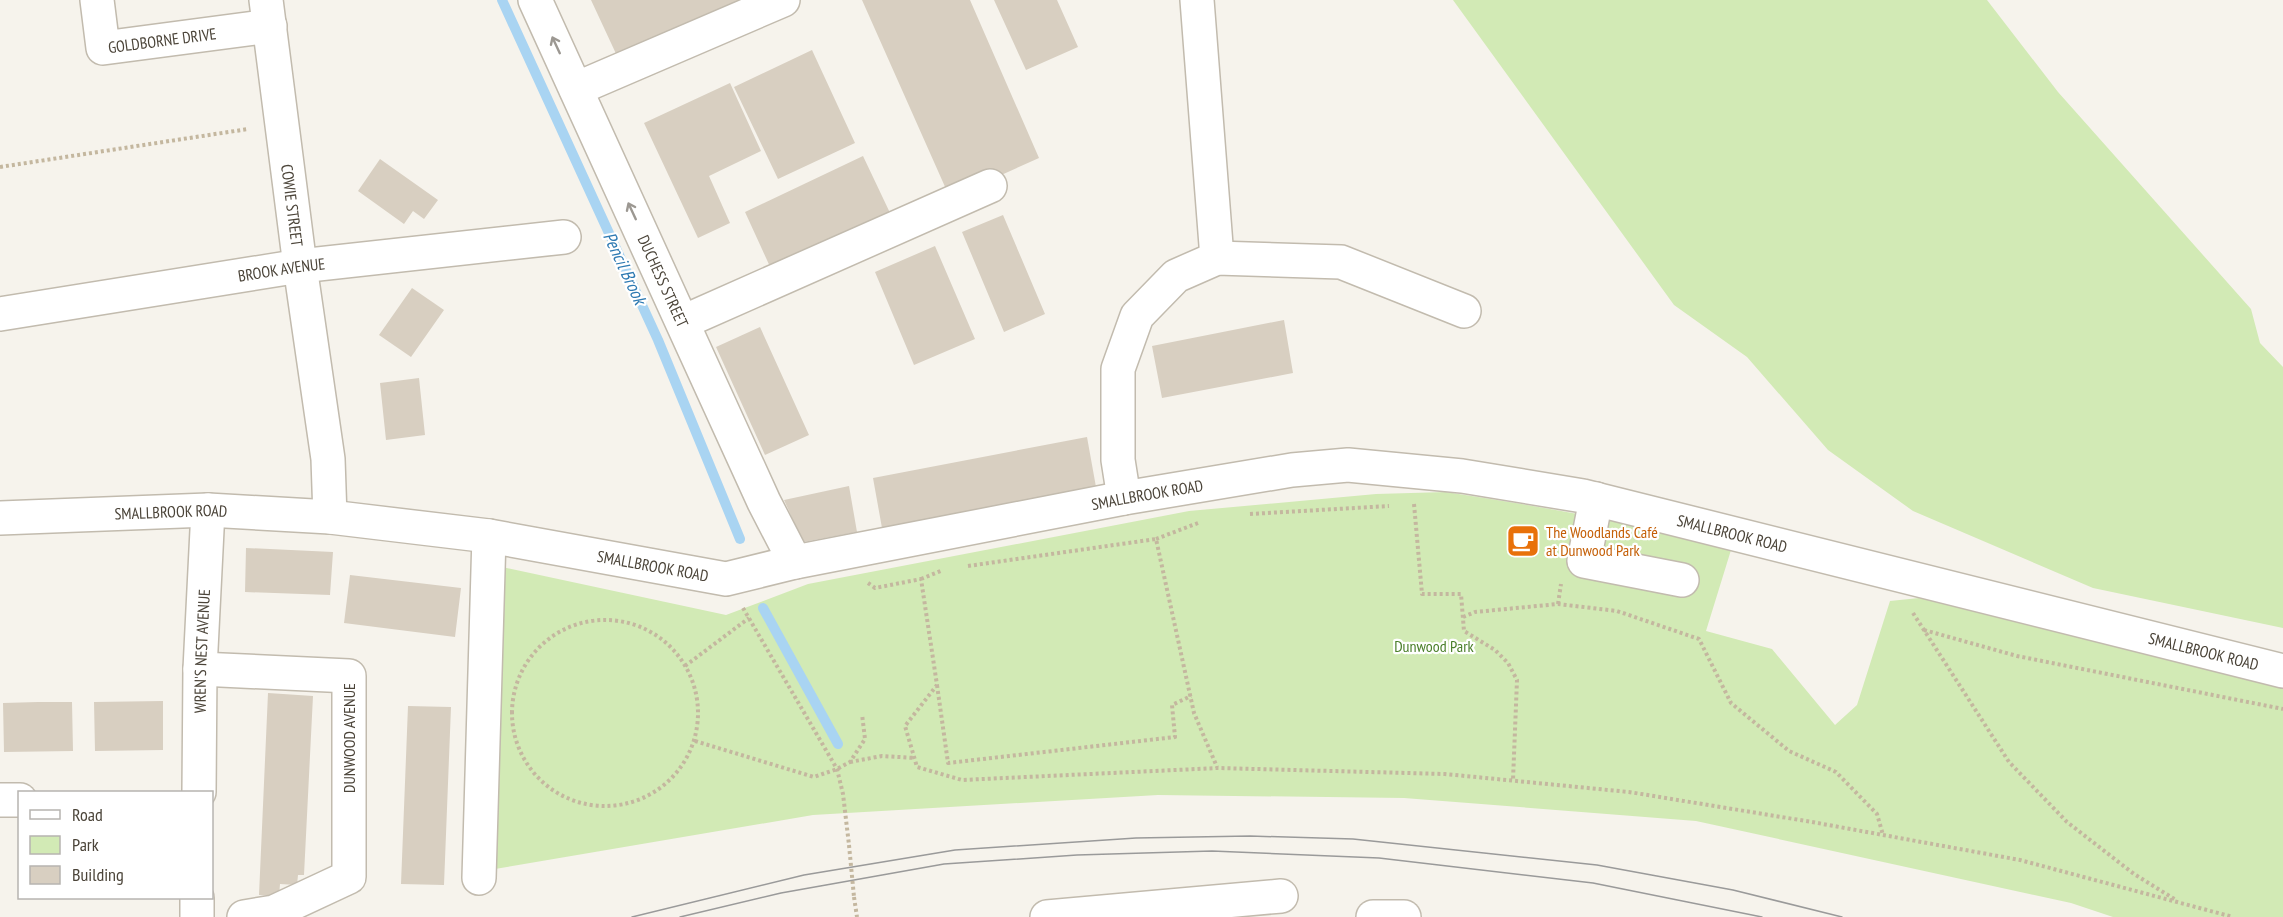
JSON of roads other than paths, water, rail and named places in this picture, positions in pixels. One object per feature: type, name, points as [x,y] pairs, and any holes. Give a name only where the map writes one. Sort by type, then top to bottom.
[{"type":"street","name":"GOLDBORNE DRIVE","points":[[97,0],[103,48],[268,13]]},
{"type":"street","name":"DUCHESS STREET","points":[[535,0],[764,502],[795,562]]},
{"type":"street","points":[[576,90],[783,0]]},
{"type":"street","points":[[1197,0],[1217,258]]},
{"type":"street","name":"COWIE STREET","points":[[268,13],[300,266],[328,459],[330,517]]},
{"type":"street","points":[[683,322],[990,186]]},
{"type":"street","name":"BROOK AVENUE","points":[[0,314],[300,266],[564,237]]},
{"type":"street","points":[[1124,498],[1118,460],[1118,369],[1137,316],[1176,276],[1217,258],[1341,262],[1464,311]]},
{"type":"street","name":"SMALLBROOK ROAD","points":[[0,518],[208,510],[330,517],[489,536],[726,579],[795,562],[1124,498],[1292,470],[1348,465],[1462,476],[1596,499],[2283,671]]},
{"type":"street","points":[[1596,499],[1584,561],[1682,580]]},
{"type":"street","name":"WREN'S NEST AVENUE","points":[[199,791],[200,669],[208,510]]},
{"type":"street","points":[[479,878],[489,536]]},
{"type":"street","name":"DUNWOOD AVENUE","points":[[200,669],[349,676],[349,877],[274,912],[244,917]]},
{"type":"street","points":[[0,800],[18,800]]},
{"type":"street","points":[[1047,917],[1281,896]]},
{"type":"street","points":[[197,899],[197,917]]},
{"type":"street","points":[[1373,917],[1404,917]]},
{"type":"waterway","name":"Pencil Brook","points":[[502,0],[658,340],[740,539]]},
{"type":"waterway","name":"Pencil Brook","points":[[763,608],[838,744]]},
{"type":"tram line","points":[[632,917],[804,875],[955,850],[1136,838],[1250,836],[1353,839],[1597,865],[1733,890],[1842,917]]},
{"type":"tram line","points":[[680,917],[781,893],[944,864],[1077,855],[1212,851],[1379,858],[1593,883],[1762,917]]},
{"type":"place","name":"The Woodlands Café at Dunwood Park","points":[[1523,541]]},
{"type":"park label","name":"Dunwood Park","points":[[1434,646]]}]
